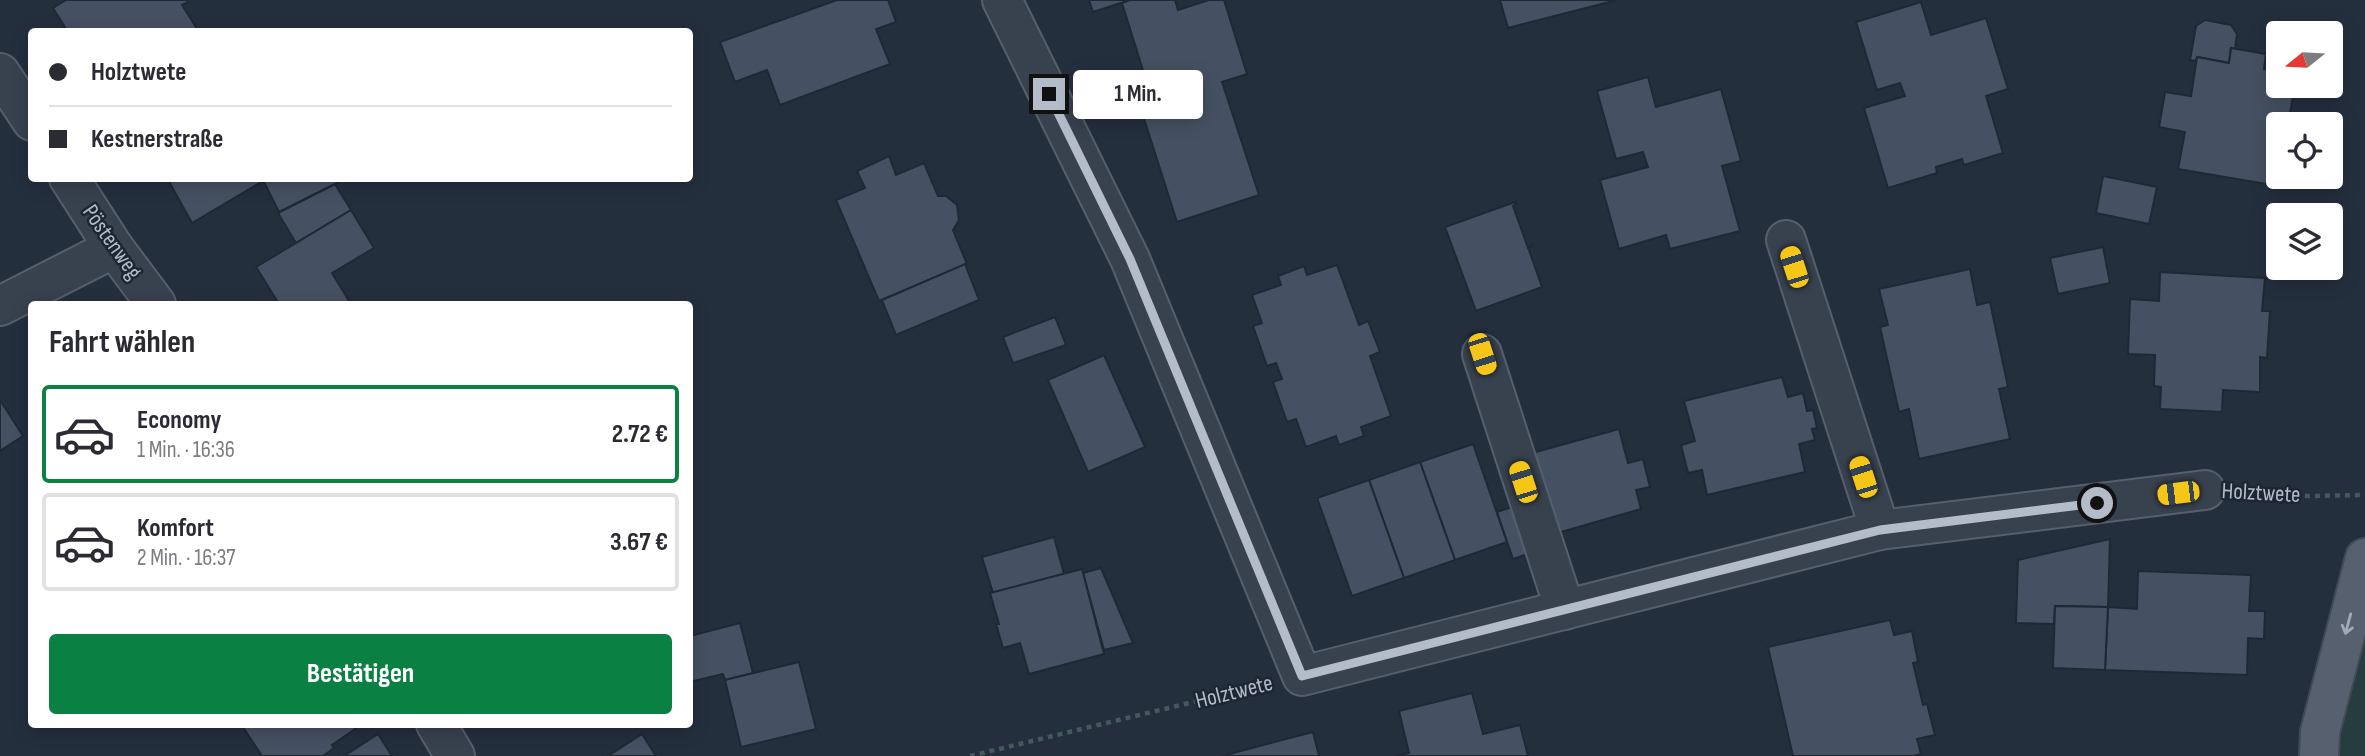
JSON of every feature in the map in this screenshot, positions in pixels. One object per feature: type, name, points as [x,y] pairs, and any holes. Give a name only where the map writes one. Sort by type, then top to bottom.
[{"type":"main road","points":[[2319,756],[2320,732],[2365,558]]},
{"type":"street","points":[[1002,0],[1130,259],[1302,676]]},
{"type":"street","points":[[0,74],[28,115]]},
{"type":"street","name":"Pöstenweg","points":[[72,182],[114,248],[154,301]]},
{"type":"street","points":[[1786,240],[1880,530]]},
{"type":"street","points":[[0,306],[114,248]]},
{"type":"street","points":[[1482,354],[1565,610]]},
{"type":"street","name":"Holztwete","points":[[1302,676],[1880,530],[2205,490]]},
{"type":"street","points":[[438,728],[455,756]]},
{"type":"path","name":"Holztwete","points":[[2205,490],[2308,496],[2365,495]]},
{"type":"path","name":"Holztwete","points":[[970,756],[1302,676]]},
{"type":"green space","points":[[2365,622],[2365,756],[2331,756]]},
{"type":"building","points":[[66,0],[187,0],[188,2],[182,5],[196,28],[66,28],[53,8]]},
{"type":"building","points":[[837,0],[888,0],[896,22],[876,29],[890,64],[780,105],[767,70],[735,82],[720,42]]},
{"type":"building","points":[[1089,0],[1130,0],[1093,12]]},
{"type":"building","points":[[1130,0],[1175,0],[1178,10],[1209,0],[1224,0],[1247,74],[1222,82],[1259,195],[1177,222],[1133,84],[1146,80],[1122,3]]},
{"type":"building","points":[[1500,0],[1617,0],[1508,28]]},
{"type":"building","points":[[1921,2],[1931,35],[1986,18],[2008,89],[1986,96],[2003,153],[1964,165],[1962,159],[1936,167],[1937,173],[1888,188],[1864,108],[1905,96],[1900,83],[1877,90],[1856,22]]},
{"type":"building","points":[[2205,20],[2231,25],[2237,34],[2229,63],[2197,57],[2196,61],[2190,60],[2196,26]]},
{"type":"building","points":[[2231,48],[2266,54],[2266,98],[2293,98],[2290,112],[2266,112],[2266,184],[2178,169],[2185,132],[2159,127],[2165,92],[2191,96],[2197,57],[2229,63]]},
{"type":"building","points":[[1648,77],[1656,107],[1721,89],[1741,161],[1722,166],[1740,231],[1670,249],[1666,235],[1619,249],[1600,180],[1648,167],[1643,152],[1616,159],[1597,91]]},
{"type":"building","points":[[889,156],[896,175],[924,163],[938,196],[946,196],[957,205],[959,220],[953,230],[967,264],[879,301],[836,200],[865,188],[857,171]]},
{"type":"building","points":[[2103,176],[2157,187],[2149,224],[2096,213]]},
{"type":"building","points":[[169,182],[261,182],[192,223]]},
{"type":"building","points":[[264,182],[339,182],[279,212]]},
{"type":"building","points":[[335,184],[351,210],[296,243],[278,213]]},
{"type":"building","points":[[1515,202],[1513,206],[1528,248],[1531,246],[1529,250],[1542,287],[1476,311],[1445,227]]},
{"type":"building","points":[[351,210],[374,248],[332,273],[349,301],[277,301],[256,267]]},
{"type":"building","points":[[2103,247],[2110,283],[2058,294],[2050,258]]},
{"type":"building","points":[[965,264],[979,300],[896,335],[882,300]]},
{"type":"building","points":[[1337,265],[1359,325],[1368,321],[1380,352],[1370,356],[1391,416],[1361,427],[1364,436],[1339,445],[1336,436],[1306,447],[1296,419],[1287,422],[1273,382],[1282,379],[1276,363],[1267,366],[1253,326],[1262,323],[1252,295],[1281,285],[1278,276],[1304,266],[1307,275]]},
{"type":"building","points":[[1970,269],[1977,305],[1990,302],[2008,387],[1999,389],[2010,439],[1919,459],[1909,409],[1899,412],[1880,327],[1888,325],[1879,289]]},
{"type":"building","points":[[2160,272],[2265,278],[2262,311],[2270,311],[2267,358],[2260,357],[2260,392],[2223,390],[2222,412],[2160,409],[2161,387],[2154,386],[2155,355],[2128,354],[2130,299],[2159,301]]},
{"type":"building","points":[[1055,317],[1066,345],[1013,363],[1003,337]]},
{"type":"building","points":[[1104,355],[1145,447],[1088,472],[1048,380]]},
{"type":"building","points":[[1782,377],[1788,397],[1803,393],[1807,411],[1813,410],[1817,428],[1812,429],[1815,440],[1799,444],[1805,472],[1707,495],[1702,470],[1688,473],[1681,445],[1695,441],[1684,401]]},
{"type":"building","points":[[0,400],[23,436],[0,451]]},
{"type":"building","points":[[1619,429],[1628,463],[1643,459],[1650,487],[1636,490],[1641,509],[1554,534],[1532,453]]},
{"type":"building","points":[[1473,444],[1507,542],[1455,560],[1420,462]]},
{"type":"building","points":[[1420,462],[1455,560],[1404,578],[1369,480]]},
{"type":"building","points":[[1369,480],[1404,578],[1352,596],[1317,498]]},
{"type":"building","points":[[1521,504],[1537,551],[1513,559],[1497,512]]},
{"type":"building","points":[[1054,537],[1064,574],[993,593],[982,557]]},
{"type":"building","points":[[2110,539],[2108,607],[2055,606],[2054,624],[2016,623],[2018,560]]},
{"type":"building","points":[[1101,568],[1133,643],[1104,650],[1083,573]]},
{"type":"building","points":[[1082,569],[1104,654],[1029,674],[1020,643],[1003,648],[990,593]]},
{"type":"building","points":[[2138,571],[2251,575],[2249,611],[2265,611],[2264,639],[2248,638],[2247,675],[2105,670],[2108,607],[2137,609]]},
{"type":"building","points":[[2055,606],[2108,607],[2105,670],[2053,668]]},
{"type":"building","points":[[1890,620],[1894,635],[1912,631],[1918,662],[1913,663],[1923,705],[1927,704],[1935,735],[1917,739],[1921,754],[1913,756],[1793,756],[1768,647]]},
{"type":"building","points":[[740,623],[753,673],[725,680],[723,674],[693,681],[693,635]]},
{"type":"building","points":[[799,662],[816,729],[741,747],[725,680]]},
{"type":"building","points":[[1472,693],[1483,734],[1520,725],[1528,756],[1395,756],[1409,753],[1399,711]]},
{"type":"building","points":[[244,728],[355,729],[332,745],[334,748],[323,756],[262,756]]},
{"type":"building","points":[[1313,732],[1319,756],[1222,756]]},
{"type":"building","points":[[378,734],[392,756],[344,756]]},
{"type":"building","points":[[642,734],[656,756],[608,756]]},
{"type":"route","points":[[1049,94],[1130,259],[1302,676],[1880,530],[2097,503]]}]
